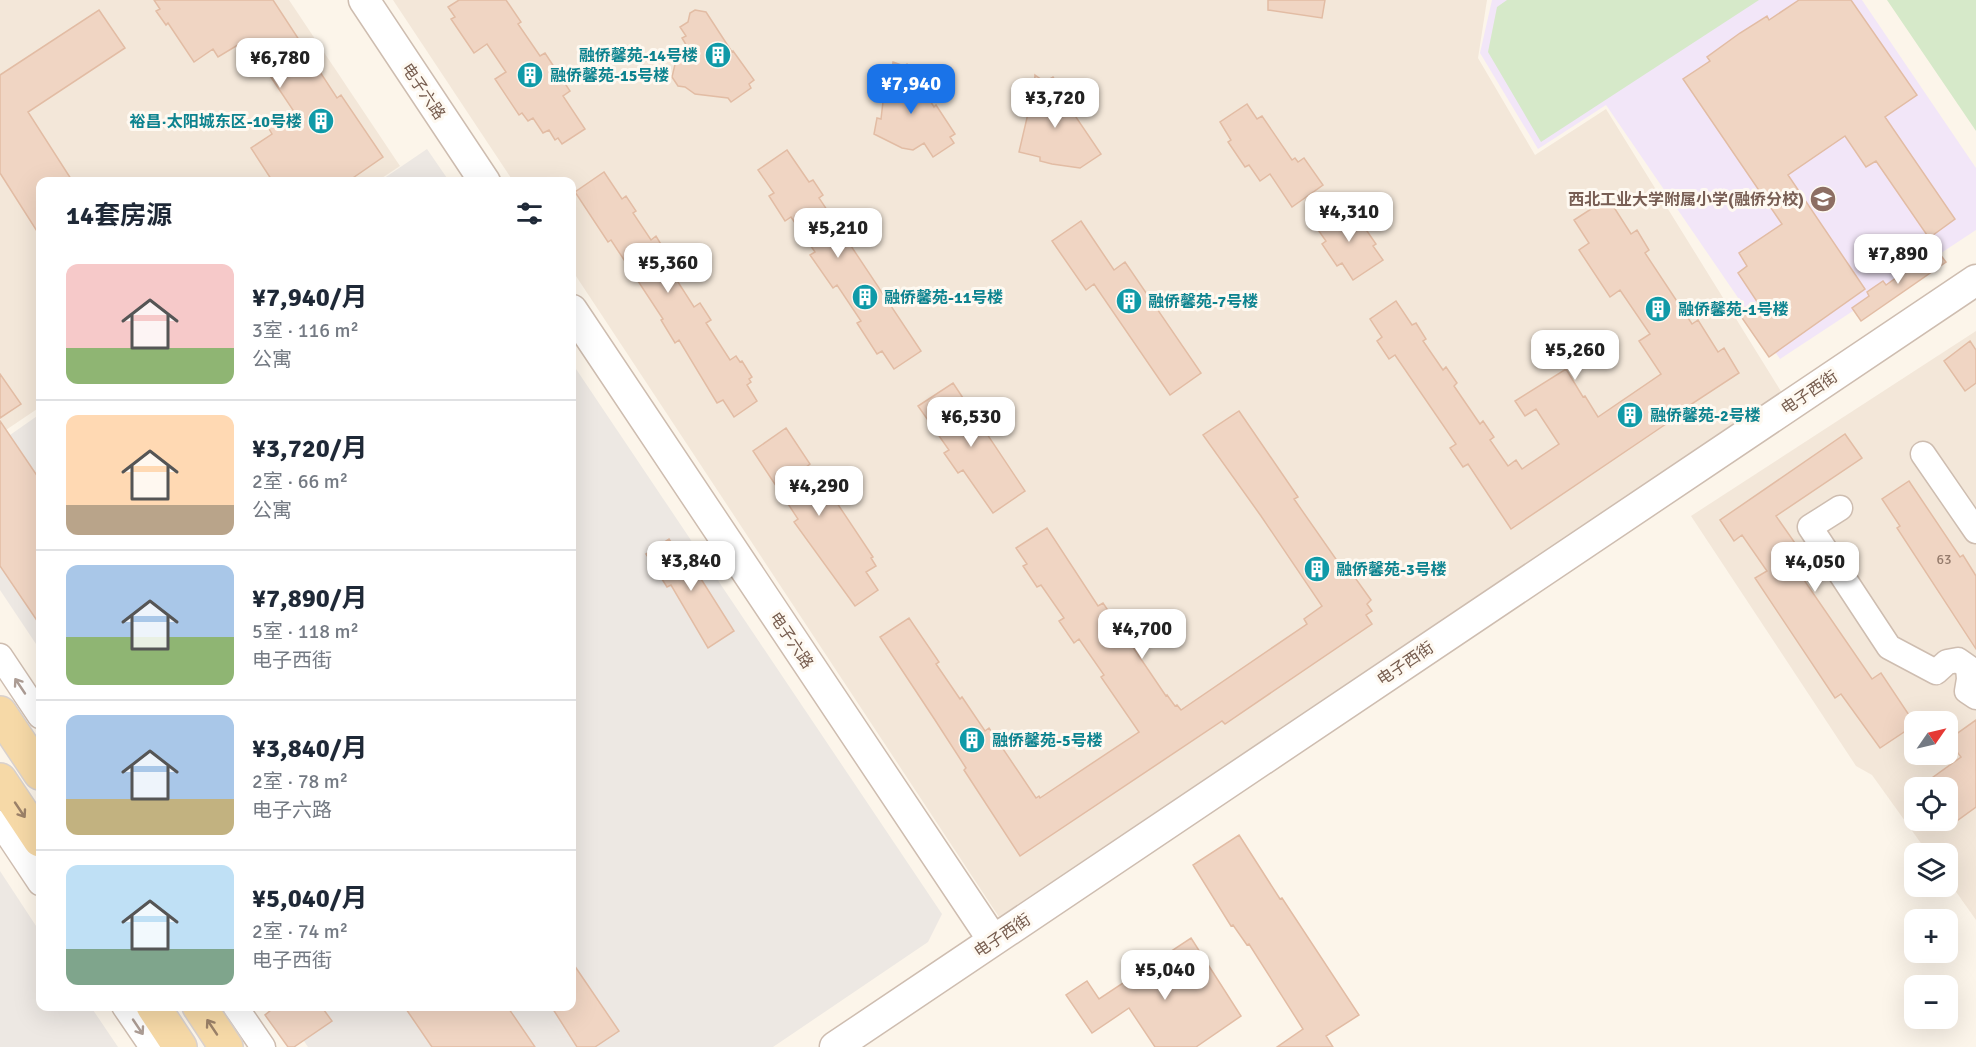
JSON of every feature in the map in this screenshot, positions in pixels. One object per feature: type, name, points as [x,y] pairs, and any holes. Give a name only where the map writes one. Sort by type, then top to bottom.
[{"type":"main road","points":[[0,713],[36,767]]},
{"type":"main road","points":[[0,780],[36,834]]},
{"type":"main road","points":[[156,1011],[180,1047]]},
{"type":"main road","points":[[202,1011],[226,1047]]},
{"type":"street","name":"电子六路","points":[[364,0],[482,177]]},
{"type":"street","name":"电子西街","points":[[835,1047],[1976,280]]},
{"type":"street","name":"电子六路","points":[[576,316],[993,940]]},
{"type":"street","points":[[1923,454],[1976,531]]},
{"type":"street","points":[[1840,508],[1810,527],[1889,647],[1936,672],[1947,662],[1958,660],[1968,667],[1967,690],[1976,697]]},
{"type":"street","points":[[0,656],[36,710]]},
{"type":"street","points":[[0,823],[36,877]]},
{"type":"street","points":[[127,1011],[152,1047]]},
{"type":"street","points":[[239,1011],[263,1047]]},
{"type":"shaded area","points":[[0,0],[289,0],[400,166],[384,177],[36,177],[36,410],[0,434]]},
{"type":"shaded area","points":[[393,0],[1487,0],[1478,58],[1535,155],[1606,109],[1782,393],[999,917],[576,276],[576,177],[510,177]]},
{"type":"shaded area","name":"西北工业大学附属小学(融侨分校)","points":[[1492,0],[1862,0],[1976,168],[1976,230],[1780,359],[1606,105],[1538,149],[1480,53]]},
{"type":"shaded area","points":[[427,149],[446,177],[386,177]]},
{"type":"shaded area","points":[[1976,331],[1976,920],[1958,895],[1958,843],[1921,843],[1912,831],[1958,831],[1958,777],[1904,777],[1904,820],[1872,775],[1856,766],[1691,516]]},
{"type":"shaded area","points":[[576,369],[942,914],[928,942],[773,1047],[308,1047],[284,1011],[576,1011]]},
{"type":"shaded area","points":[[36,417],[36,644],[0,590],[0,442]]},
{"type":"shaded area","points":[[0,871],[36,926],[36,1011],[94,1011],[118,1047],[0,1047]]},
{"type":"green space","points":[[1507,0],[1759,0],[1541,142],[1488,52],[1497,7]]},
{"type":"green space","points":[[1887,0],[1976,0],[1976,131]]},
{"type":"building","points":[[154,0],[273,0],[337,98],[341,95],[383,157],[354,177],[270,177],[251,148],[272,134],[268,127],[293,110],[246,40],[218,57],[213,49],[194,62],[168,23],[166,25],[156,11],[160,9]]},
{"type":"building","name":"融侨馨苑-15号楼","points":[[459,0],[506,0],[521,22],[518,24],[540,56],[545,53],[570,91],[563,96],[585,129],[562,144],[558,138],[555,140],[549,130],[543,133],[533,118],[528,121],[522,113],[519,115],[495,79],[506,72],[487,44],[474,53],[451,19],[455,17],[448,7]]},
{"type":"building","points":[[1268,0],[1325,0],[1322,18],[1268,10]]},
{"type":"building","points":[[1799,0],[1851,0],[1917,95],[1885,117],[1955,219],[1929,238],[1876,161],[1866,167],[1845,136],[1788,175],[1865,289],[1769,357],[1740,315],[1758,303],[1738,273],[1747,266],[1739,253],[1782,224],[1683,79],[1710,61],[1707,57],[1740,33],[1767,16],[1769,20]]},
{"type":"building","points":[[99,10],[125,48],[28,112],[70,177],[36,177],[36,230],[0,173],[0,75]]},
{"type":"building","name":"融侨馨苑-14号楼","points":[[695,10],[706,12],[732,52],[754,80],[749,84],[751,88],[731,102],[728,98],[695,94],[685,87],[678,86],[672,77],[677,56],[688,48],[682,38],[686,36],[680,27],[688,22],[690,13]]},
{"type":"building","points":[[893,62],[904,66],[907,64],[934,107],[936,105],[955,134],[950,137],[954,143],[933,157],[924,143],[913,150],[902,148],[874,134],[877,118],[881,119],[884,93],[887,91],[882,81],[891,74]]},
{"type":"building","points":[[1035,75],[1045,82],[1053,77],[1066,97],[1063,98],[1101,154],[1080,168],[1040,161],[1040,157],[1019,152],[1030,105],[1024,96],[1034,90]]},
{"type":"building","points":[[1247,104],[1257,119],[1262,116],[1292,160],[1295,158],[1298,162],[1304,158],[1323,185],[1292,207],[1270,174],[1260,181],[1249,165],[1245,167],[1228,142],[1231,140],[1220,122]]},
{"type":"building","name":"融侨馨苑-11号楼","points":[[787,150],[809,182],[813,180],[823,195],[819,198],[921,351],[894,369],[882,351],[877,354],[857,323],[861,321],[837,285],[833,288],[810,255],[815,252],[791,217],[785,221],[769,196],[774,193],[758,170]]},
{"type":"building","points":[[604,172],[622,199],[626,196],[636,211],[633,213],[651,240],[656,236],[665,251],[660,254],[694,307],[700,303],[711,320],[706,323],[730,360],[736,356],[740,362],[742,361],[752,377],[749,379],[751,382],[747,385],[757,401],[734,417],[723,400],[717,403],[679,340],[675,343],[661,320],[663,319],[611,240],[608,242],[576,191]]},
{"type":"building","points":[[1608,198],[1631,234],[1637,230],[1649,250],[1645,253],[1692,324],[1698,320],[1718,352],[1724,348],[1739,373],[1664,422],[1666,424],[1511,529],[1468,464],[1463,467],[1450,448],[1456,444],[1395,355],[1389,359],[1377,341],[1382,337],[1370,319],[1396,301],[1412,325],[1416,323],[1426,339],[1423,341],[1443,370],[1446,367],[1457,383],[1454,386],[1480,424],[1483,421],[1494,437],[1490,440],[1508,466],[1516,460],[1522,469],[1559,444],[1536,409],[1525,416],[1515,401],[1566,369],[1598,417],[1661,374],[1639,341],[1650,334],[1620,290],[1610,297],[1579,250],[1589,243],[1574,220]]},
{"type":"building","points":[[1349,205],[1376,244],[1373,246],[1383,260],[1353,280],[1342,263],[1337,266],[1322,244],[1326,241],[1316,227]]},
{"type":"building","name":"融侨馨苑-7号楼","points":[[1081,221],[1114,270],[1125,262],[1201,373],[1170,395],[1094,284],[1086,290],[1052,241]]},
{"type":"building","points":[[1936,249],[1946,262],[1861,321],[1852,308],[1869,296],[1867,292],[1883,281],[1886,285]]},
{"type":"building","points":[[1970,341],[1976,350],[1976,383],[1965,391],[1944,361]]},
{"type":"building","points":[[0,374],[21,404],[0,418]]},
{"type":"building","points":[[953,383],[1025,491],[993,513],[963,470],[958,473],[944,453],[949,450],[918,406]]},
{"type":"building","points":[[1239,411],[1298,497],[1294,499],[1347,575],[1351,572],[1371,600],[1367,604],[1372,611],[1366,615],[1372,624],[1225,724],[1222,721],[1020,856],[964,770],[966,768],[880,637],[909,618],[939,662],[936,664],[960,699],[962,697],[985,731],[989,728],[1036,798],[1039,796],[1040,798],[1139,732],[1101,677],[1104,675],[1079,639],[1074,643],[1059,621],[1064,618],[1041,585],[1037,587],[1023,566],[1027,564],[1016,548],[1047,528],[1098,606],[1103,603],[1166,696],[1181,710],[1307,624],[1304,619],[1322,606],[1203,435]]},
{"type":"building","points":[[0,421],[36,474],[36,619],[0,566]]},
{"type":"building","points":[[786,428],[810,464],[805,468],[826,499],[830,496],[835,504],[837,503],[873,557],[871,558],[876,566],[866,572],[878,590],[855,606],[794,522],[798,519],[753,451]]},
{"type":"building","points":[[1845,434],[1862,458],[1776,516],[1795,543],[1784,551],[1872,679],[1881,673],[1906,711],[1904,711],[1904,732],[1880,748],[1841,694],[1835,698],[1755,578],[1767,571],[1742,535],[1734,541],[1720,520]]},
{"type":"building","points":[[1909,481],[1960,557],[1963,555],[1976,576],[1976,649],[1897,528],[1900,526],[1882,499]]},
{"type":"building","points":[[669,539],[679,554],[684,552],[734,631],[708,648],[671,585],[667,587],[646,554]]},
{"type":"building","points":[[1976,720],[1976,807],[1958,820],[1958,777],[1933,777],[1950,765],[1958,765],[1958,759],[1961,757],[1958,753],[1958,733]]},
{"type":"building","points":[[1239,835],[1359,1015],[1326,1036],[1333,1047],[1277,1047],[1303,1029],[1249,944],[1247,945],[1233,925],[1231,926],[1193,865]]},
{"type":"building","points":[[1191,938],[1241,1016],[1196,1047],[1155,1047],[1129,1008],[1092,1033],[1066,995],[1087,981],[1099,999]]},
{"type":"building","points":[[576,968],[619,1031],[595,1047],[577,1047],[554,1011],[576,1011]]},
{"type":"building","points":[[270,1011],[325,1011],[332,1021],[294,1047],[288,1047],[265,1015]]},
{"type":"building","points":[[407,1011],[510,1011],[535,1047],[432,1047]]},
{"type":"place","name":"融侨馨苑-14号楼","points":[[718,55]]},
{"type":"place","name":"融侨馨苑-15号楼","points":[[530,75]]},
{"type":"place","name":"裕昌·太阳城东区-10号楼","points":[[321,121]]},
{"type":"place","name":"西北工业大学附属小学(融侨分校)","points":[[1823,199]]},
{"type":"place","name":"融侨馨苑-11号楼","points":[[865,297]]},
{"type":"place","name":"融侨馨苑-7号楼","points":[[1129,301]]},
{"type":"place","name":"融侨馨苑-1号楼","points":[[1658,309]]},
{"type":"place","name":"融侨馨苑-2号楼","points":[[1630,415]]},
{"type":"place","name":"融侨馨苑-3号楼","points":[[1317,569]]},
{"type":"place","name":"融侨馨苑-5号楼","points":[[972,740]]}]
